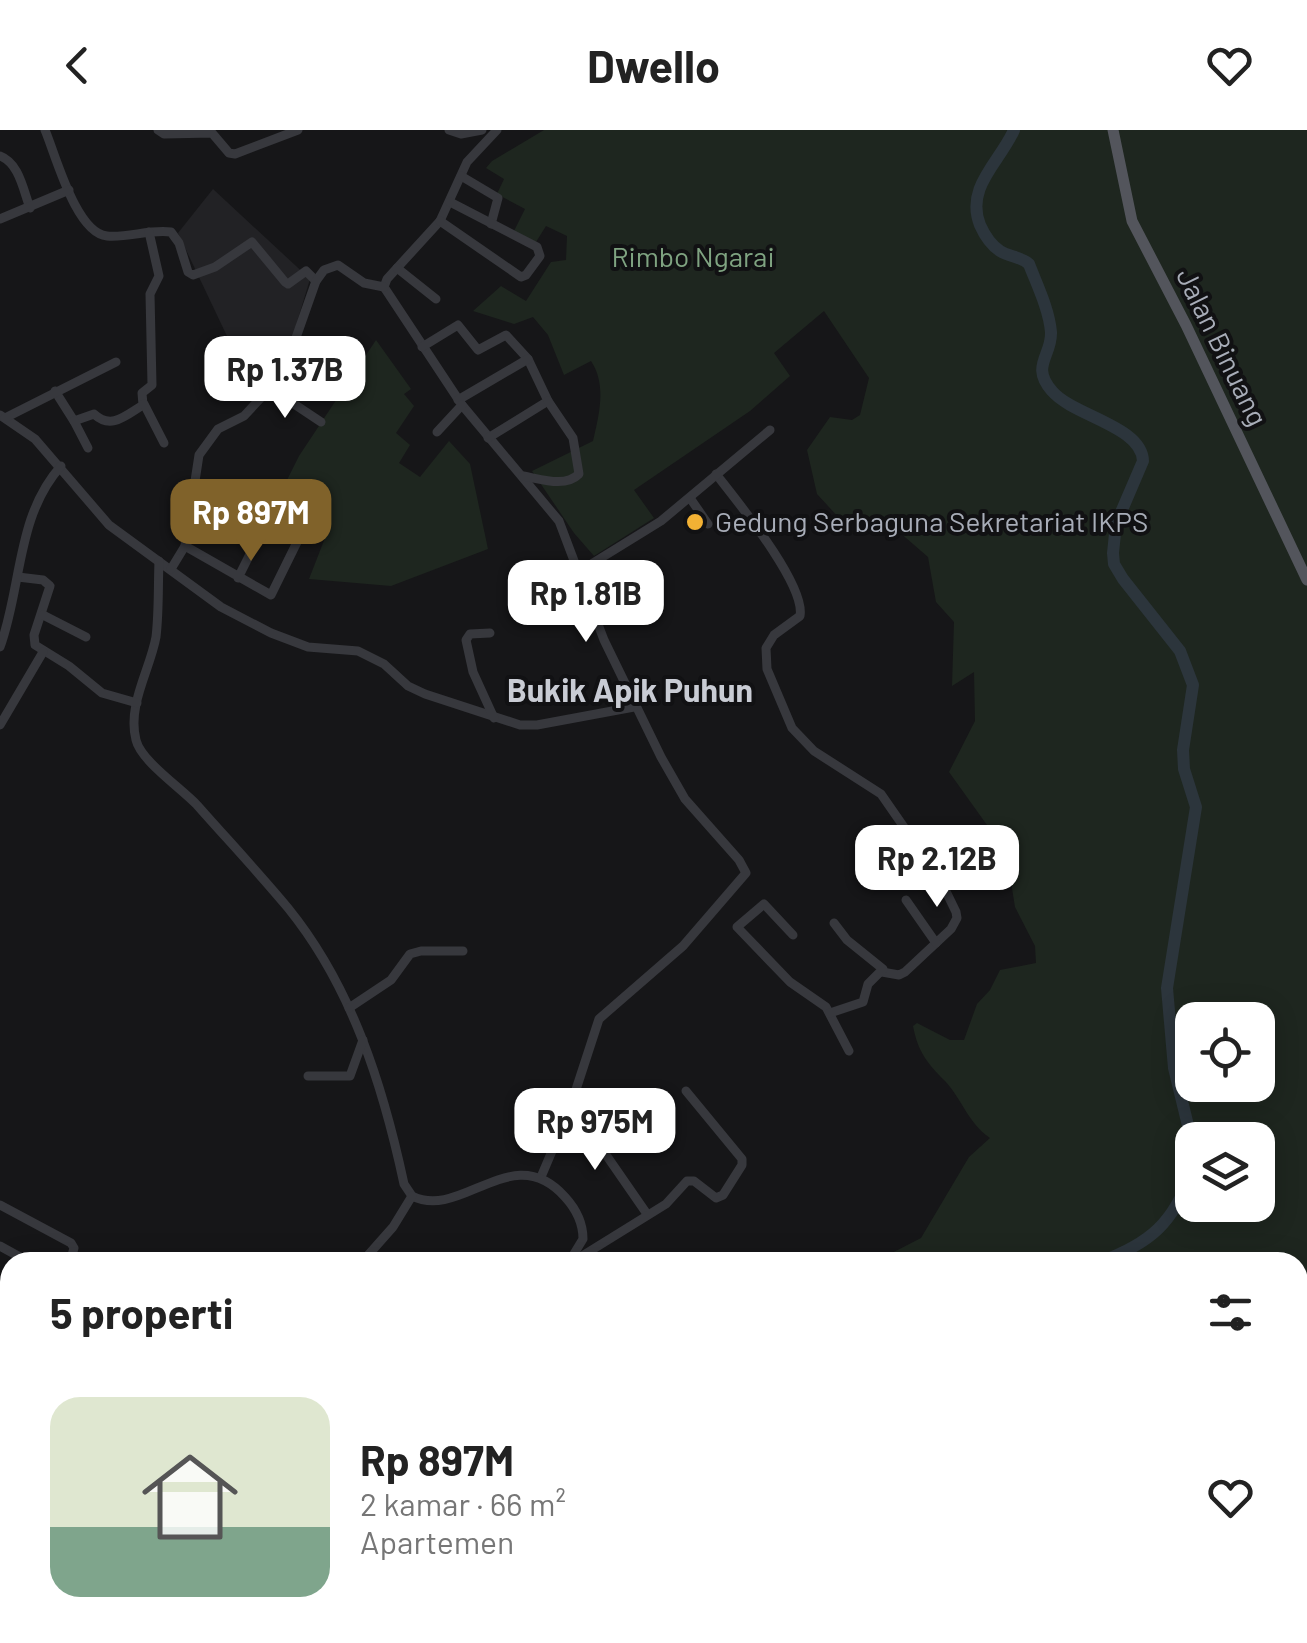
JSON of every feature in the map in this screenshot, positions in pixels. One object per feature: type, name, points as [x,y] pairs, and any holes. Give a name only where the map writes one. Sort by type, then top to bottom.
[{"type":"main road","name":"Jalan Binuang","points":[[1113,130],[1132,221],[1307,580]]},
{"type":"street","points":[[45,130],[86,225],[96,234],[171,232],[190,274],[215,266],[252,242],[284,282],[288,284],[306,271],[316,281]]},
{"type":"street","points":[[158,130],[164,134],[212,133],[234,154],[298,130]]},
{"type":"street","points":[[448,130],[461,134],[482,130]]},
{"type":"street","points":[[384,288],[396,268],[440,221],[473,154],[497,130]]},
{"type":"street","points":[[0,156],[14,165],[30,208]]},
{"type":"street","points":[[461,176],[498,198],[491,224]]},
{"type":"street","points":[[0,219],[69,190]]},
{"type":"street","points":[[440,221],[518,276],[524,276],[540,256],[539,250],[450,202]]},
{"type":"street","points":[[149,232],[159,276],[150,294],[152,385],[142,394],[164,443]]},
{"type":"street","points":[[171,569],[185,546],[199,455],[218,429],[244,416],[270,388],[292,350],[316,281],[324,270],[338,265],[373,287],[384,288]]},
{"type":"street","points":[[396,268],[436,299]]},
{"type":"street","points":[[384,288],[460,403],[559,521],[634,707],[686,799],[746,873],[684,946],[599,1019],[541,1177]]},
{"type":"street","points":[[422,347],[458,325],[478,350],[506,336],[528,359],[548,401],[574,438],[579,474],[570,482],[523,476]]},
{"type":"street","points":[[437,432],[460,403],[528,359]]},
{"type":"street","points":[[116,362],[2,416],[35,439],[96,513],[220,607],[308,647],[358,651],[384,664],[408,686],[520,725],[634,707]]},
{"type":"street","points":[[270,388],[322,422]]},
{"type":"street","points":[[56,390],[88,448]]},
{"type":"street","points":[[488,438],[548,401]]},
{"type":"street","points":[[74,421],[94,414],[102,422],[110,423],[144,404]]},
{"type":"street","points":[[580,571],[635,539],[770,430]]},
{"type":"street","points":[[0,648],[37,499],[61,466]]},
{"type":"street","points":[[716,474],[764,538],[800,600],[800,616],[774,635],[766,648],[768,669],[792,728],[814,751],[868,784],[892,808],[940,880],[956,912],[955,924],[905,972],[882,972]]},
{"type":"street","points":[[690,498],[708,524]]},
{"type":"street","points":[[185,546],[238,578],[267,595],[274,594],[302,528],[275,506],[238,578]]},
{"type":"street","points":[[211,512],[256,539]]},
{"type":"street","points":[[158,561],[155,639],[137,703],[135,735],[142,753],[196,804],[285,904],[315,946],[363,1040],[380,1086],[404,1184],[412,1196],[433,1201],[501,1176],[541,1177],[560,1190],[580,1218],[583,1239],[576,1252]]},
{"type":"street","points":[[18,577],[43,580],[50,586],[33,640],[43,652],[109,696],[137,703]]},
{"type":"street","points":[[0,609],[12,612]]},
{"type":"street","points":[[43,615],[86,637]]},
{"type":"street","points":[[490,634],[470,634],[466,640],[473,672],[494,718]]},
{"type":"street","points":[[0,725],[43,652]]},
{"type":"street","points":[[906,900],[936,943]]},
{"type":"street","points":[[793,935],[764,904],[737,927],[790,982],[820,1002],[850,1051]]},
{"type":"street","points":[[834,923],[882,972]]},
{"type":"street","points":[[349,1008],[391,980],[416,952],[463,951]]},
{"type":"street","points":[[830,1013],[863,1002],[868,984],[882,972]]},
{"type":"street","points":[[308,1076],[350,1076],[363,1040]]},
{"type":"street","points":[[586,1252],[666,1204],[687,1180],[720,1198],[742,1165],[740,1155],[686,1091]]},
{"type":"street","points":[[568,1111],[602,1148],[647,1214]]},
{"type":"street","points":[[371,1252],[412,1196]]},
{"type":"street","points":[[0,1205],[71,1243],[73,1252]]},
{"type":"shaded area","points":[[213,189],[310,279],[291,342],[255,395],[178,233]]},
{"type":"green space","name":"Rimbo Ngarai","points":[[544,130],[1307,130],[1307,1252],[894,1252],[921,1238],[969,1157],[990,1138],[924,1056],[913,1026],[917,1023],[950,1040],[964,1040],[977,1004],[1000,970],[1036,963],[1035,946],[1015,907],[997,839],[949,772],[975,721],[974,672],[952,686],[954,622],[936,602],[928,557],[898,531],[873,520],[840,519],[817,494],[807,450],[830,417],[852,420],[860,415],[869,378],[824,311],[774,353],[790,376],[750,411],[634,490],[654,518],[594,556],[532,471],[593,441],[600,400],[596,370],[591,361],[564,375],[548,335],[533,317],[514,324],[473,311],[501,286],[526,301],[551,262],[566,260],[567,236],[546,226],[536,242],[514,231],[525,209],[497,194],[504,179],[486,168]]},
{"type":"green space","points":[[376,340],[411,389],[404,394],[414,406],[396,433],[410,445],[399,463],[420,477],[449,441],[470,464],[488,549],[391,586],[309,579],[325,538],[278,498],[299,456]]},
{"type":"waterway","points":[[1014,130],[980,187],[980,225],[997,249],[1029,264],[1050,323],[1042,368],[1052,391],[1075,408],[1119,430],[1140,449],[1143,461],[1116,524],[1114,564],[1180,651],[1193,685],[1183,750],[1184,769],[1196,807],[1167,988],[1174,1068],[1187,1122]]},
{"type":"waterway","points":[[1122,1252],[1147,1239],[1175,1208]]},
{"type":"place","name":"Gedung Serbaguna Sekretariat IKPS","points":[[695,522]]},
{"type":"district","name":"Bukik Apik Puhun","points":[[630,691]]}]
